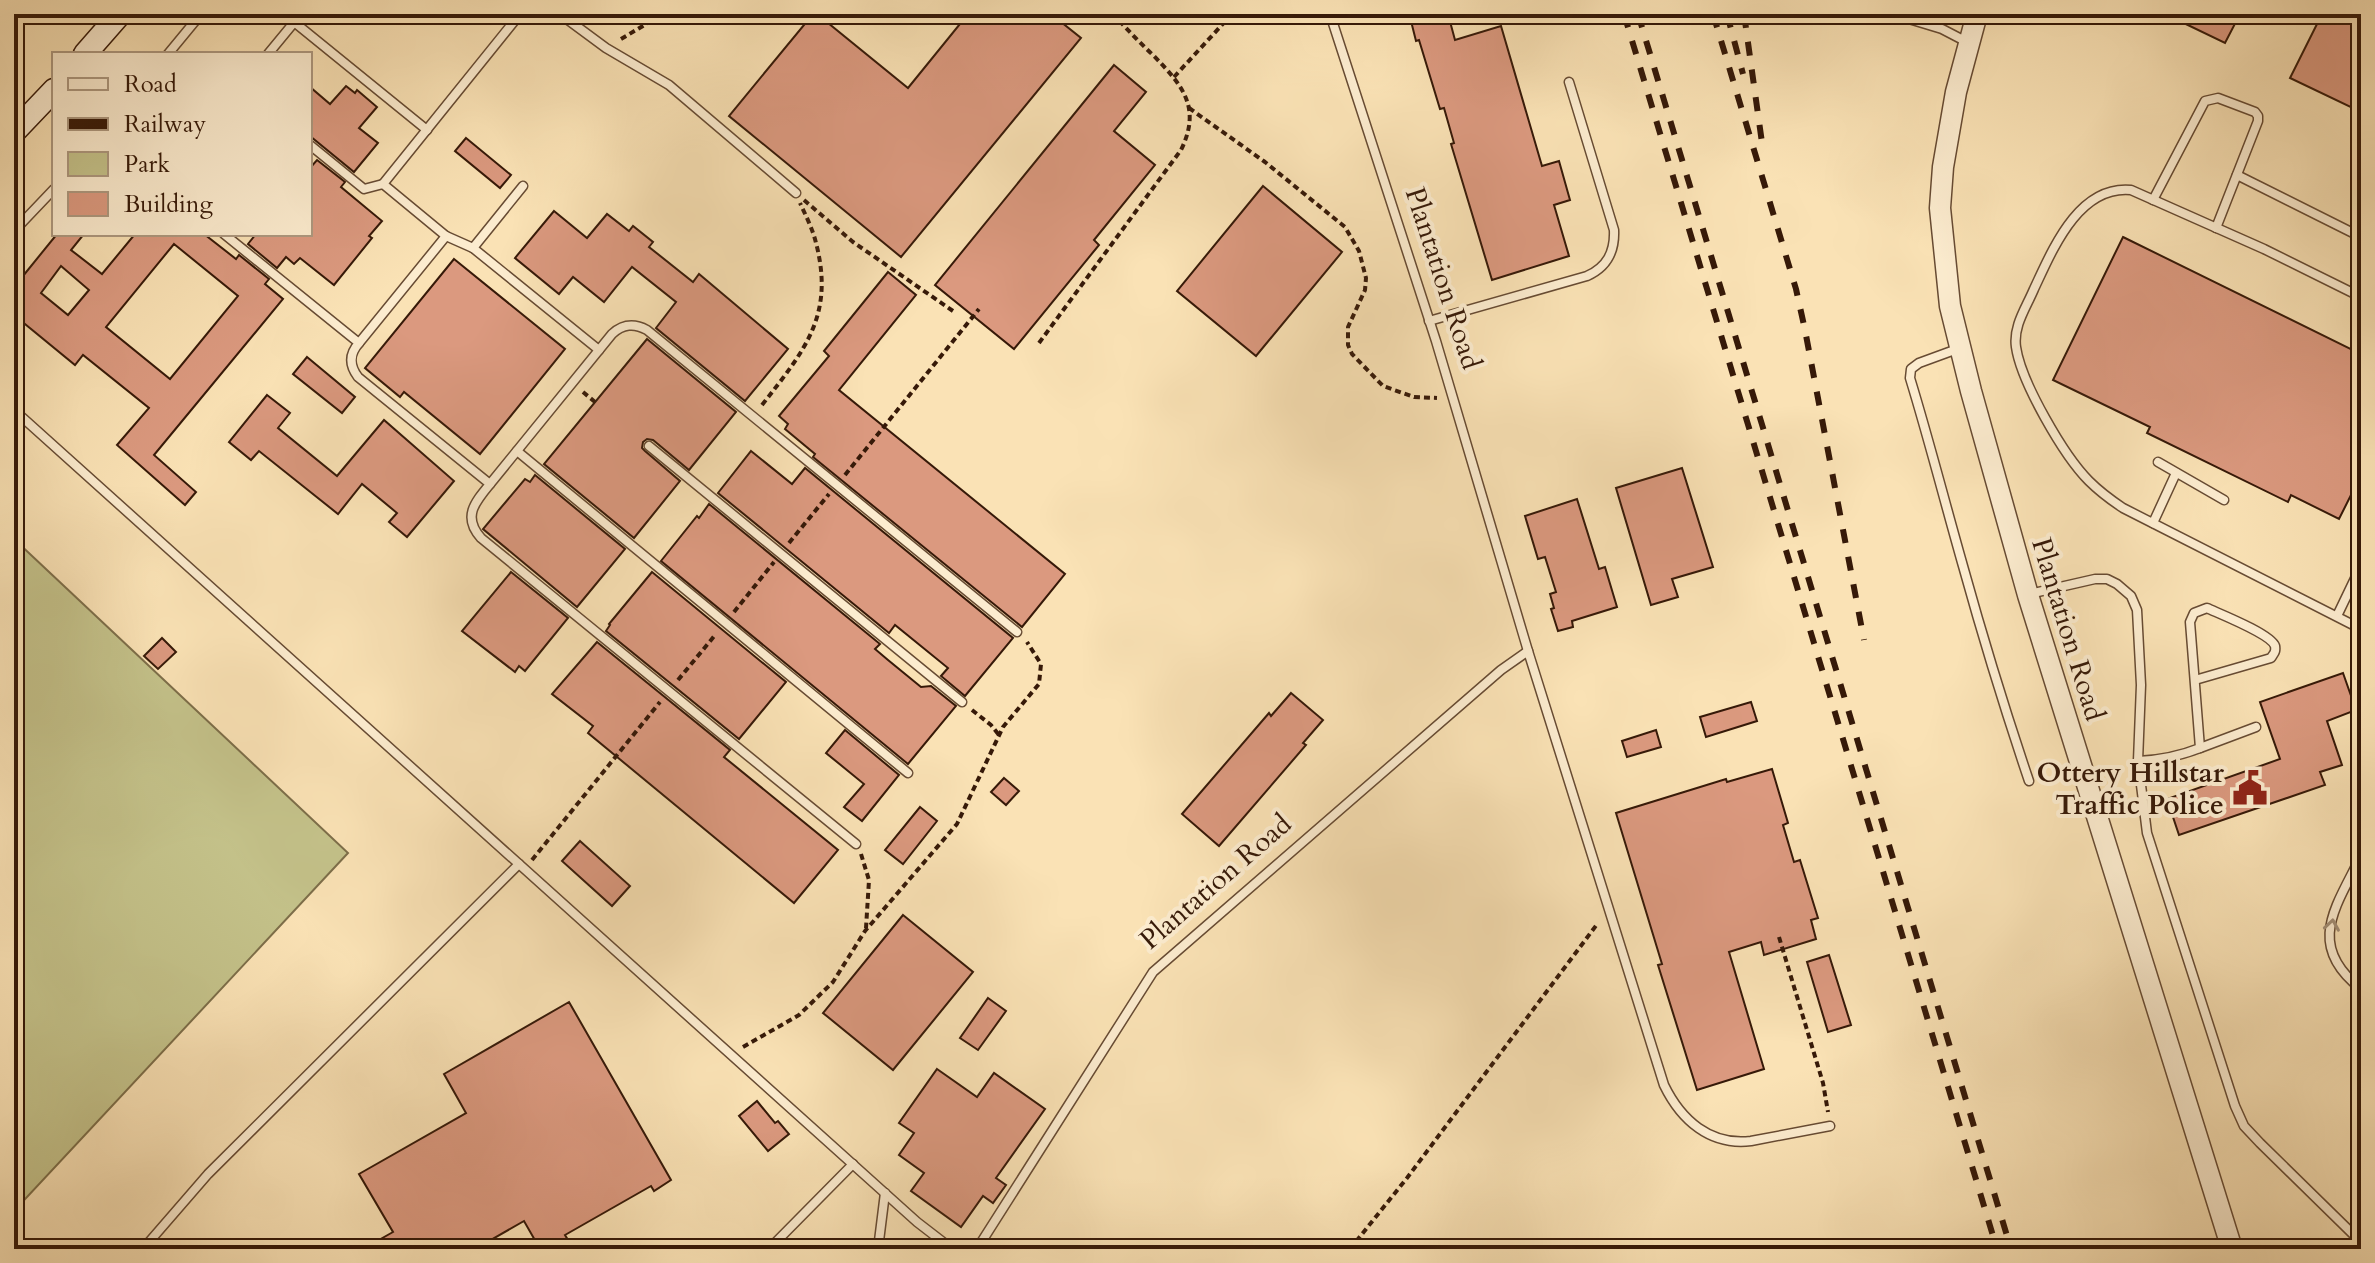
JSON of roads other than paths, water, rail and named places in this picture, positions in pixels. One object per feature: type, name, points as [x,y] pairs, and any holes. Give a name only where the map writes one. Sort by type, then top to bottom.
[{"type":"main road","points":[[87,52],[120,14]]},
{"type":"main road","points":[[17,124],[52,92]]},
{"type":"street","name":"Plantation Road","points":[[1977,14],[1949,128],[1943,167],[1940,208],[1950,306],[2028,595],[2227,1248]]},
{"type":"lane","points":[[170,52],[201,14]]},
{"type":"lane","points":[[270,52],[301,14]]},
{"type":"lane","points":[[312,147],[364,189],[383,184],[520,14]]},
{"type":"lane","points":[[560,14],[606,48],[669,85],[796,193]]},
{"type":"lane","name":"Plantation Road","points":[[1330,14],[1429,321],[1664,1085],[1687,1120],[1710,1136],[1741,1143],[1830,1126]]},
{"type":"lane","points":[[1904,14],[1909,19],[1942,29],[1968,43]]},
{"type":"lane","points":[[294,22],[427,130]]},
{"type":"lane","points":[[1429,321],[1587,276],[1609,259],[1614,230],[1569,82]]},
{"type":"lane","points":[[2153,200],[2201,106],[2209,99],[2218,98],[2255,112],[2258,121],[2216,228]]},
{"type":"lane","points":[[2237,175],[2361,237]]},
{"type":"lane","points":[[383,184],[446,236],[473,248],[599,350]]},
{"type":"lane","points":[[473,248],[523,186]]},
{"type":"lane","points":[[2361,297],[2131,190],[2119,189],[2082,209],[2052,250],[2018,322],[2015,343],[2027,386],[2086,478],[2104,495],[2361,629]]},
{"type":"lane","points":[[14,231],[52,191]]},
{"type":"lane","points":[[226,236],[359,343]]},
{"type":"lane","points":[[446,236],[354,348],[351,367],[358,377],[490,484]]},
{"type":"lane","points":[[856,844],[476,532],[472,525],[472,509],[490,484],[616,330],[626,325],[640,326],[1017,632]]},
{"type":"lane","points":[[1961,348],[1919,363],[1913,367],[1910,378],[2000,694],[2029,781]]},
{"type":"lane","points":[[14,410],[885,1193],[952,1249]]},
{"type":"lane","points":[[649,446],[962,702]]},
{"type":"lane","points":[[517,451],[908,773]]},
{"type":"lane","points":[[2158,462],[2224,500]]},
{"type":"lane","points":[[2153,523],[2176,473]]},
{"type":"lane","points":[[2337,616],[2361,566]]},
{"type":"lane","points":[[2028,595],[2107,579],[2131,596],[2137,610],[2140,661],[2138,761],[2147,833],[2235,1106],[2244,1126],[2361,1242]]},
{"type":"lane","points":[[2195,680],[2271,658],[2275,652],[2274,645],[2266,637],[2207,608],[2194,613],[2190,622],[2200,748]]},
{"type":"lane","name":"Plantation Road","points":[[977,1249],[1153,972],[1501,670],[1528,651]]},
{"type":"lane","points":[[2138,761],[2158,760],[2200,748],[2256,727]]},
{"type":"lane","points":[[2361,856],[2331,917],[2329,932],[2334,959],[2345,977],[2361,989]]},
{"type":"lane","points":[[143,1249],[208,1174],[522,867]]},
{"type":"lane","points":[[769,1249],[853,1164]]},
{"type":"lane","points":[[878,1249],[885,1193]]},
{"type":"railway","points":[[1624,14],[1997,1249]]},
{"type":"railway","points":[[1638,14],[2011,1249]]},
{"type":"railway","points":[[1713,14],[1796,289],[1864,640]]},
{"type":"railway","points":[[1727,14],[1743,74]]},
{"type":"railway","points":[[1744,14],[1763,150]]},
{"type":"place","name":"Ottery Hillstar Traffic Police","points":[[2250,788]]}]
